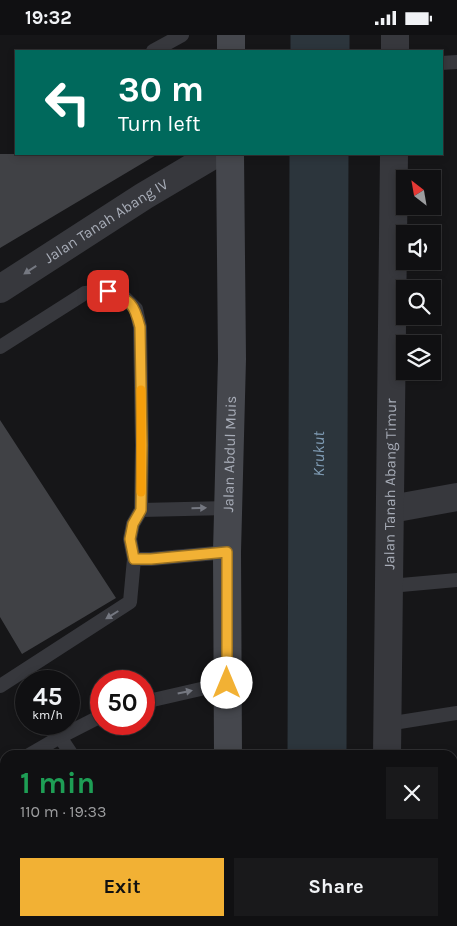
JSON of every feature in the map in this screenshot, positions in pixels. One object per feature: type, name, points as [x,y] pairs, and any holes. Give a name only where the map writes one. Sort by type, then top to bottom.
[{"type":"main road","points":[[231,35],[231,50]]},
{"type":"main road","name":"Jalan Abdul Muis","points":[[228,750],[227,552],[232,359],[230,155]]},
{"type":"street","points":[[395,35],[395,50]]},
{"type":"street","name":"Jalan Tanah Abang IV","points":[[0,289],[144,196],[212,155]]},
{"type":"street","name":"Jalan Tanah Abang Timur","points":[[387,750],[394,155]]},
{"type":"street","points":[[391,509],[457,497]]},
{"type":"lane","points":[[155,50],[182,35]]},
{"type":"lane","points":[[443,63],[457,62]]},
{"type":"lane","points":[[0,347],[85,293],[108,291],[125,298],[136,309],[140,327],[142,445],[141,510],[133,524],[130,539],[134,559],[129,605],[0,686]]},
{"type":"lane","points":[[141,510],[228,508]]},
{"type":"lane","points":[[134,559],[227,552]]},
{"type":"lane","points":[[390,586],[457,580]]},
{"type":"lane","points":[[155,699],[227,683]]},
{"type":"lane","points":[[387,724],[457,713]]},
{"type":"lane","points":[[38,750],[90,722]]},
{"type":"lane","points":[[60,737],[69,750]]},
{"type":"building","points":[[0,154],[156,155],[0,248]]},
{"type":"building","points":[[0,420],[116,598],[22,654],[0,617]]},
{"type":"waterway","name":"Krukut","points":[[320,35],[320,50]]},
{"type":"waterway","name":"Krukut","points":[[317,750],[319,155]]},
{"type":"slow traffic","points":[[141,390],[141,492]]},
{"type":"route","points":[[108,291],[125,298],[136,309],[140,327],[141,510],[133,524],[130,539],[134,559],[227,552],[227,683]]}]
